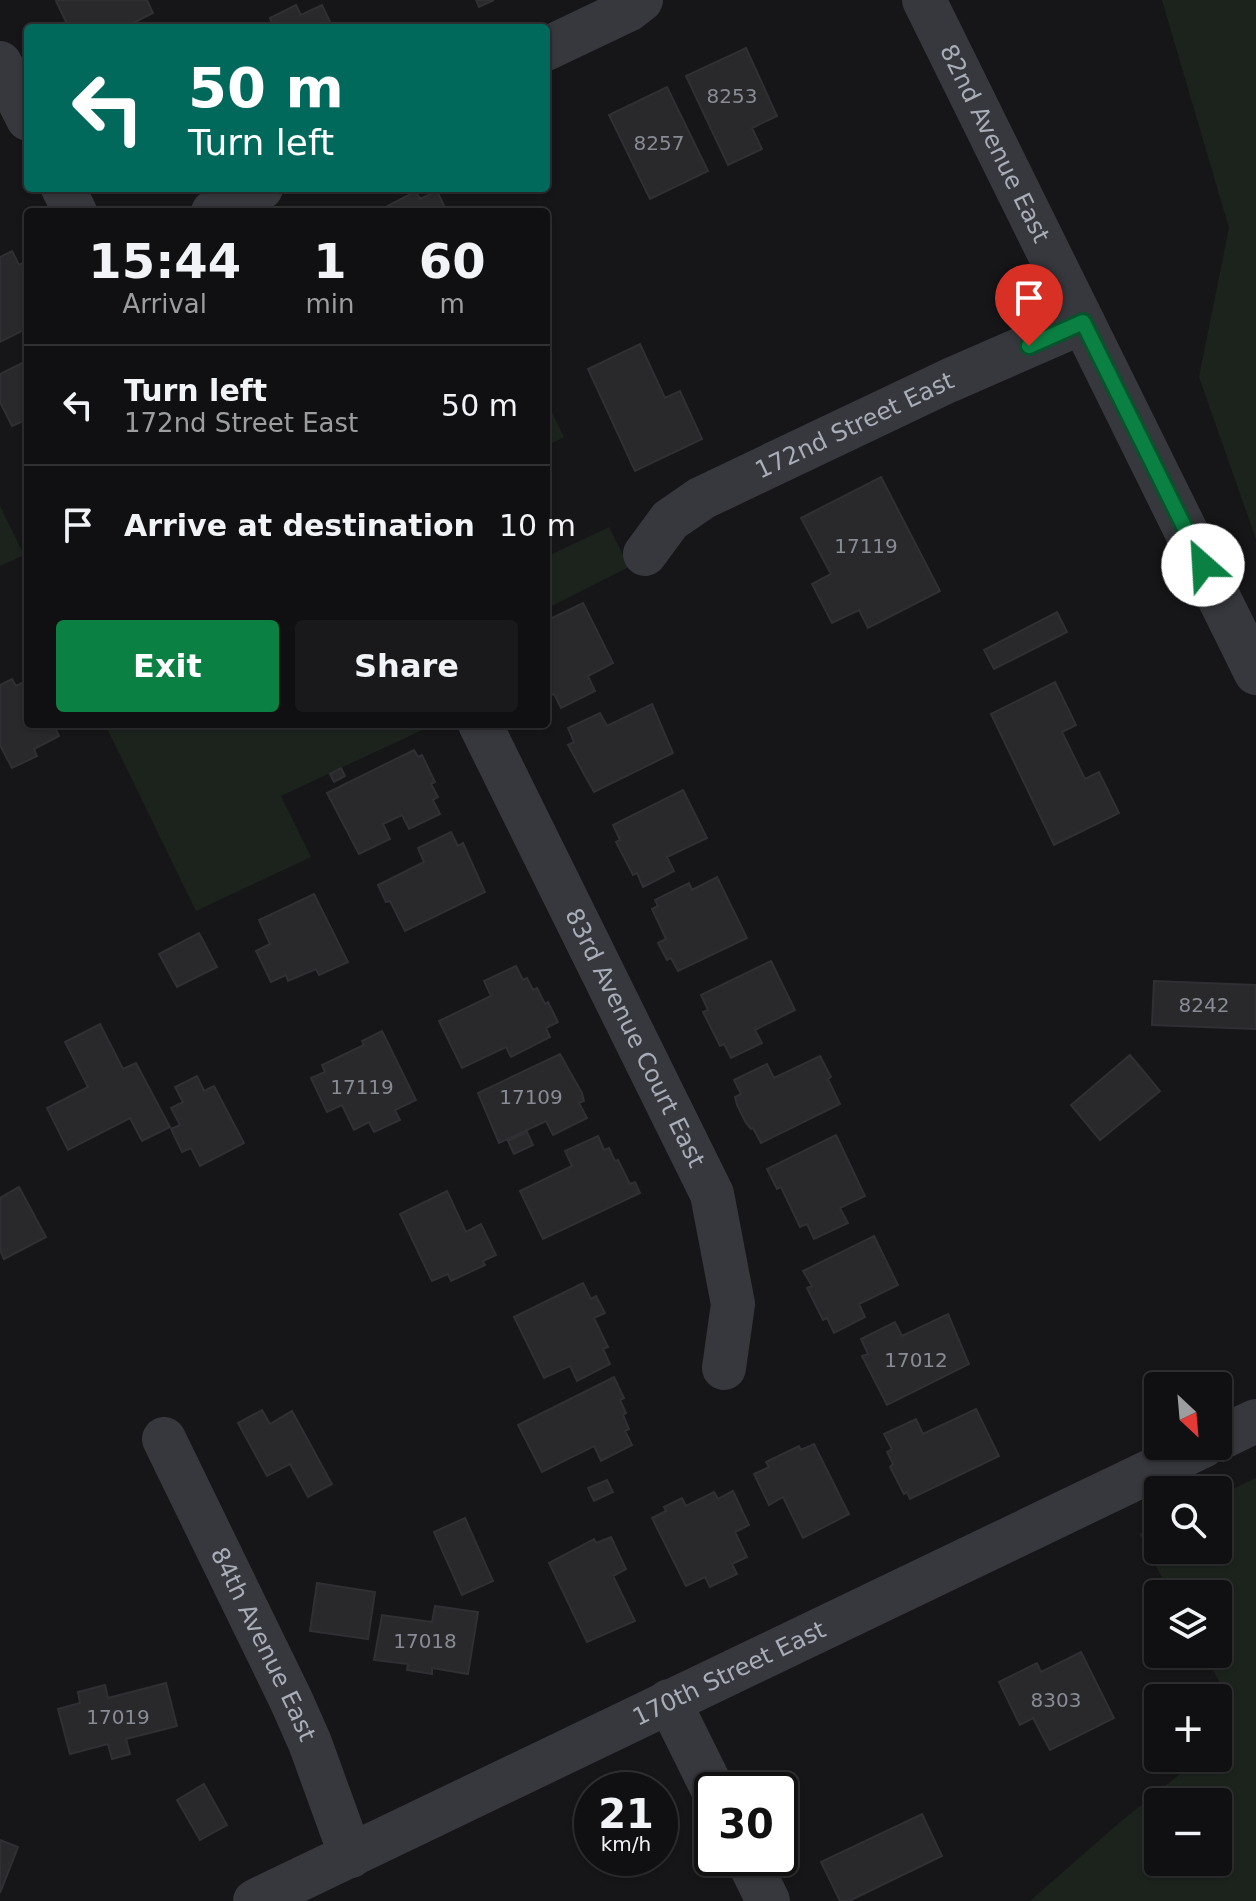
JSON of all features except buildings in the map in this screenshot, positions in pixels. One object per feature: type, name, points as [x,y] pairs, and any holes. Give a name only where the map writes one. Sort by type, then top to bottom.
[{"type":"street","points":[[550,47],[628,10],[641,0]]},
{"type":"street","name":"82nd Avenue East","points":[[924,0],[1256,673]]},
{"type":"street","points":[[0,63],[24,111]]},
{"type":"street","points":[[221,208],[253,192]]},
{"type":"street","name":"172nd Street East","points":[[645,554],[670,520],[702,498],[948,381],[1083,322]]},
{"type":"street","name":"83rd Avenue Court East","points":[[482,728],[712,1194],[733,1304],[724,1368]]},
{"type":"street","points":[[1232,1432],[1256,1421]]},
{"type":"street","name":"84th Avenue East","points":[[164,1439],[291,1700],[351,1856]]},
{"type":"street","name":"170th Street East","points":[[255,1901],[1174,1460]]},
{"type":"street","points":[[669,1701],[704,1772]]},
{"type":"street","points":[[756,1876],[768,1901]]},
{"type":"shaded area","points":[[1162,0],[1256,0],[1256,539],[1199,377],[1229,228]]},
{"type":"shaded area","points":[[550,408],[564,437],[550,444]]},
{"type":"shaded area","points":[[0,506],[24,555],[0,566]]},
{"type":"shaded area","points":[[609,527],[629,567],[550,607],[550,555]]},
{"type":"shaded area","points":[[107,728],[426,728],[281,796],[311,857],[196,911]]},
{"type":"shaded area","points":[[1256,1478],[1256,1901],[1030,1901],[1144,1803],[1144,1876],[1232,1876],[1232,1788],[1163,1788],[1183,1772],[1232,1772],[1232,1684],[1219,1684],[1212,1668],[1232,1668],[1232,1580],[1164,1580],[1155,1564],[1232,1564],[1232,1489]]},
{"type":"route","points":[[1029,346],[1083,322],[1203,565]]}]
